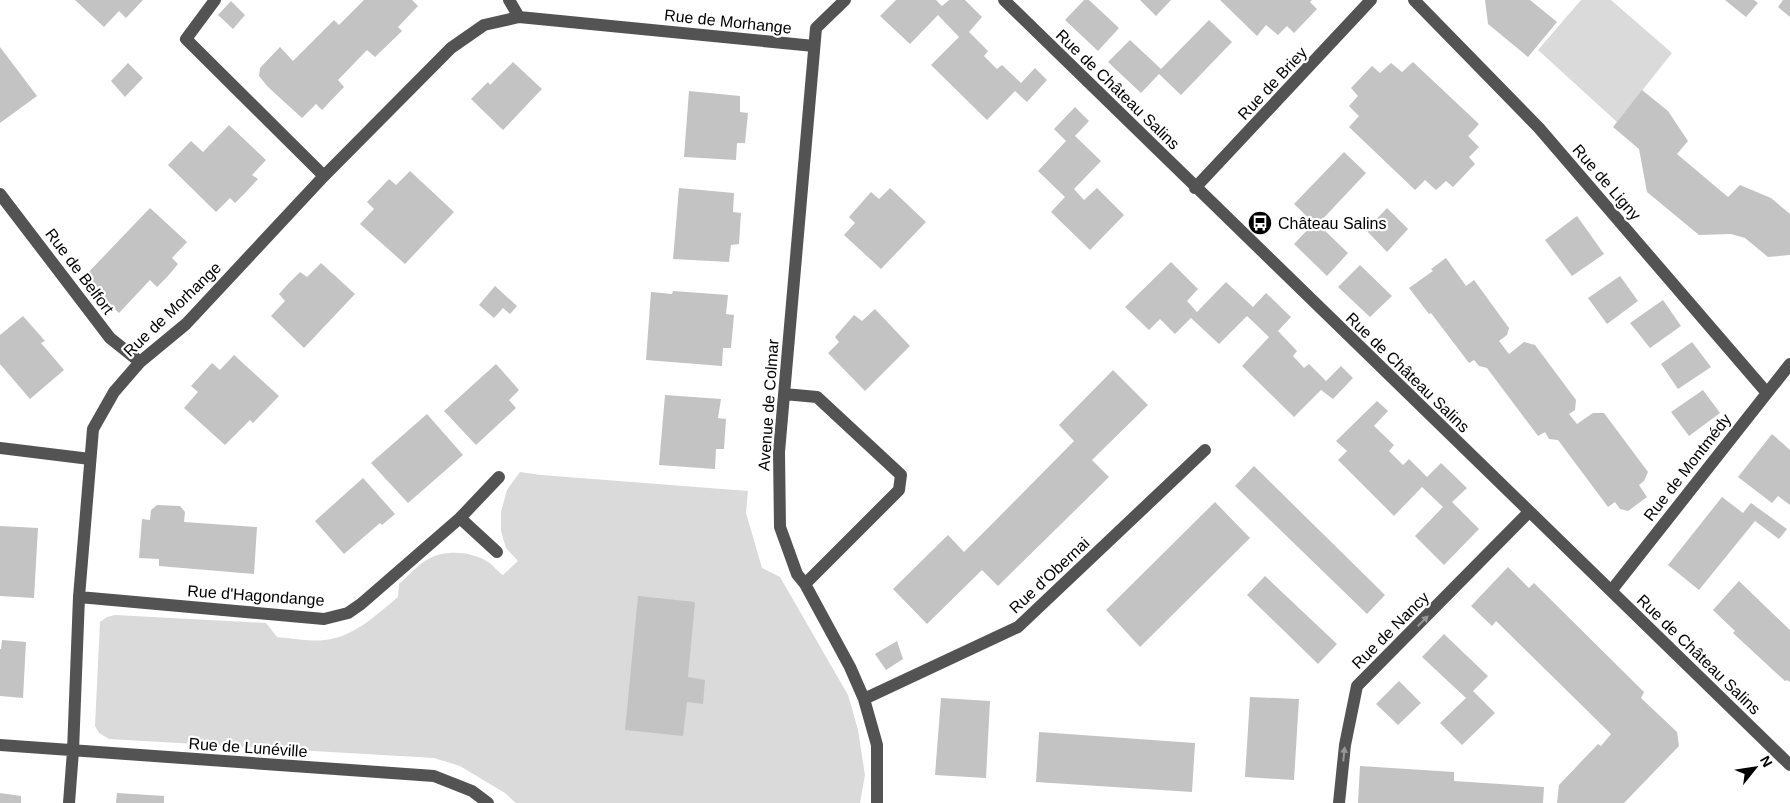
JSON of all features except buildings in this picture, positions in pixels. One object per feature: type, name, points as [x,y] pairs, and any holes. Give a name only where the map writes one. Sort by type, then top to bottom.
[{"type":"street","points":[[215,0],[186,39],[324,176]]},
{"type":"street","points":[[509,0],[519,17]]},
{"type":"street","name":"Avenue de Colmar","points":[[845,0],[816,28],[779,452],[780,528],[797,574],[806,584],[850,666],[864,699],[877,745],[877,803]]},
{"type":"street","name":"Rue de Château Salins","points":[[1004,0],[1790,765]]},
{"type":"street","name":"Rue de Briey","points":[[1196,188],[1372,0]]},
{"type":"street","name":"Rue de Ligny","points":[[1414,0],[1539,128],[1767,393]]},
{"type":"street","name":"Rue de Morhange","points":[[69,803],[73,751],[78,596],[93,429],[114,392],[140,362],[186,324],[324,176],[451,48],[484,25],[519,17],[814,46]]},
{"type":"street","name":"Rue de Belfort","points":[[0,194],[110,338],[140,362]]},
{"type":"street","name":"Rue de Montmédy","points":[[1611,591],[1790,364]]},
{"type":"street","points":[[784,394],[817,397],[902,476],[899,490],[806,584]]},
{"type":"street","points":[[0,448],[90,459]]},
{"type":"street","name":"Rue d'Obernai","points":[[864,699],[1018,627],[1205,450]]},
{"type":"street","name":"Rue d'Hagondange","points":[[78,596],[324,619],[348,613],[361,604],[460,518],[500,477]]},
{"type":"street","name":"Rue de Nancy","points":[[1339,803],[1345,746],[1357,686],[1529,512]]},
{"type":"street","points":[[460,518],[497,552]]},
{"type":"street","name":"Rue de Lunéville","points":[[0,746],[434,776],[472,792],[488,803]]},
{"type":"shaded area","points":[[1581,0],[1611,0],[1672,53],[1617,122],[1538,50]]},
{"type":"shaded area","points":[[520,472],[748,491],[746,513],[762,568],[780,577],[848,695],[858,730],[865,775],[860,803],[516,803],[505,793],[460,766],[434,758],[109,739],[99,733],[95,726],[100,622],[107,617],[115,615],[266,623],[277,637],[307,640],[325,640],[346,635],[373,618],[398,597],[399,584],[418,566],[432,557],[448,553],[474,556],[488,562],[503,575],[518,561],[506,548],[501,531],[501,512],[507,490]]},
{"type":"place","name":"Château Salins","points":[[1260,223]]}]
